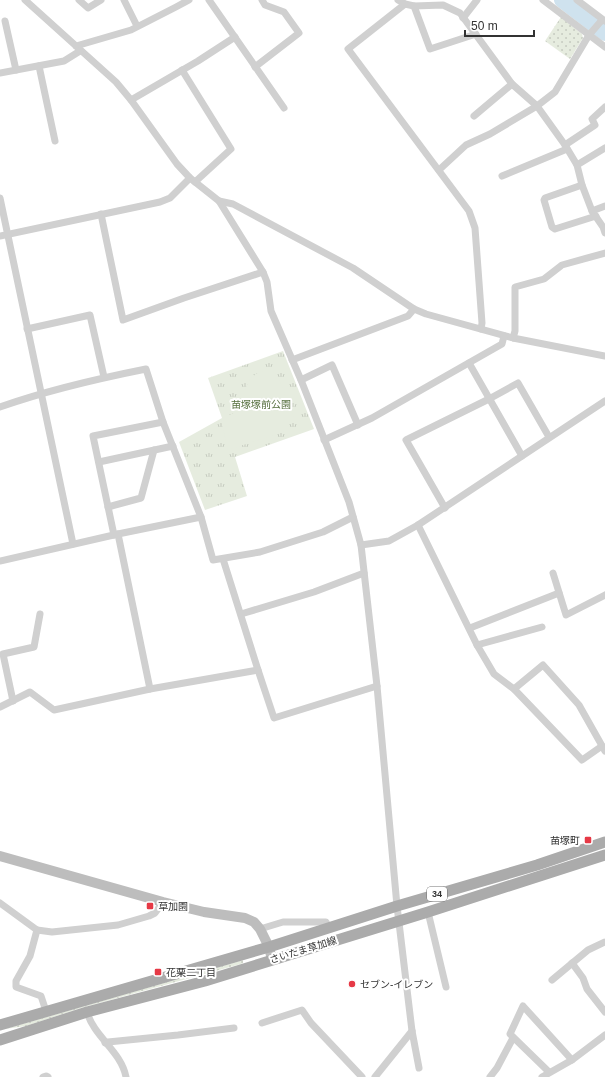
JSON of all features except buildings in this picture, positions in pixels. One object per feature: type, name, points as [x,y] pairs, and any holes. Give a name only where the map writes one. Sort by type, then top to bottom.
[{"type":"main road","name":"さいたま草加線","points":[[0,1025],[269,947],[397,906],[537,865],[605,842]]},
{"type":"main road","name":"さいたま草加線","points":[[0,1040],[87,1012],[205,981],[605,855]]},
{"type":"street","points":[[25,0],[116,82],[131,100],[177,164],[193,180],[219,201],[263,272],[267,282],[271,311],[301,380],[349,502],[361,545],[377,686],[397,906],[412,1031],[420,1068]]},
{"type":"street","points":[[79,0],[88,8],[101,0]]},
{"type":"street","points":[[124,0],[138,26]]},
{"type":"street","points":[[0,74],[64,61],[78,48],[131,30],[176,8],[188,0]]},
{"type":"street","points":[[209,0],[284,108]]},
{"type":"street","points":[[255,66],[299,33],[284,12],[265,5],[262,0]]},
{"type":"street","points":[[464,18],[478,0]]},
{"type":"street","points":[[543,0],[605,47]]},
{"type":"street","points":[[439,170],[466,145],[490,134],[537,106],[555,92],[589,36],[604,20],[577,0]]},
{"type":"street","points":[[481,329],[482,323],[474,228],[469,211],[348,49],[401,2],[414,6],[443,5],[460,13],[512,84],[537,106],[566,147],[577,165],[582,186],[605,233]]},
{"type":"street","points":[[414,6],[430,49],[476,34]]},
{"type":"street","points":[[5,21],[16,70]]},
{"type":"street","points":[[131,100],[235,37]]},
{"type":"street","points":[[39,66],[55,141]]},
{"type":"street","points":[[0,236],[160,202],[170,198],[231,149],[182,70]]},
{"type":"street","points":[[474,116],[512,84]]},
{"type":"street","points":[[502,176],[566,147],[595,125],[592,119],[605,107]]},
{"type":"street","points":[[577,165],[605,148]]},
{"type":"street","points":[[582,186],[545,198],[544,200],[552,227],[555,229],[594,213],[605,206]]},
{"type":"street","points":[[0,198],[73,544]]},
{"type":"street","points":[[219,201],[233,204],[337,259],[414,309],[442,319],[504,336],[605,356]]},
{"type":"street","points":[[101,214],[123,320],[263,272]]},
{"type":"street","points":[[514,338],[516,287],[544,279],[562,265],[605,253]]},
{"type":"street","points":[[292,360],[408,316],[414,309]]},
{"type":"street","points":[[27,329],[90,315],[104,377]]},
{"type":"street","points":[[324,440],[372,418],[502,344],[504,336]]},
{"type":"street","points":[[469,363],[522,456]]},
{"type":"street","points":[[301,380],[332,366],[358,424]]},
{"type":"street","points":[[0,407],[40,393],[104,377],[146,369],[163,422],[201,517],[214,560],[260,552],[323,532],[353,517]]},
{"type":"street","points":[[444,508],[406,440],[490,399],[518,383],[550,437]]},
{"type":"street","points":[[361,545],[389,541],[418,525],[605,401]]},
{"type":"street","points":[[150,689],[93,436],[163,422]]},
{"type":"street","points":[[99,462],[173,446]]},
{"type":"street","points":[[108,507],[140,498],[154,450]]},
{"type":"street","points":[[0,561],[116,534],[201,517]]},
{"type":"street","points":[[418,525],[470,628],[477,645],[494,674],[514,689],[582,760],[604,749],[578,705],[543,665],[514,689]]},
{"type":"street","points":[[224,559],[274,718],[377,686]]},
{"type":"street","points":[[241,614],[314,592],[364,573]]},
{"type":"street","points":[[553,573],[566,615],[605,595]]},
{"type":"street","points":[[470,628],[559,593]]},
{"type":"street","points":[[14,701],[3,654],[34,647],[40,614]]},
{"type":"street","points":[[477,645],[542,627]]},
{"type":"street","points":[[521,632],[523,640]]},
{"type":"street","points":[[0,707],[30,692],[54,710],[150,689],[258,670]]},
{"type":"street","points":[[0,856],[163,902],[204,912],[245,918],[254,922],[260,928],[269,947],[272,960]]},
{"type":"street","points":[[0,903],[38,930],[52,932],[118,925],[155,913],[163,902]]},
{"type":"street","points":[[428,912],[446,987]]},
{"type":"street","points":[[260,928],[283,922],[326,922],[329,928]]},
{"type":"street","points":[[38,930],[30,956],[15,984],[16,987],[41,996],[46,1011]]},
{"type":"street","points":[[552,980],[588,950],[605,942]]},
{"type":"street","points":[[572,963],[583,978],[587,989],[605,1012]]},
{"type":"street","points":[[549,1072],[510,1034],[523,1006],[572,1060]]},
{"type":"street","points":[[262,1022],[302,1010],[311,1022],[362,1077]]},
{"type":"street","points":[[87,1012],[89,1020],[117,1057],[126,1077]]},
{"type":"street","points":[[105,1043],[234,1028]]},
{"type":"street","points":[[375,1077],[412,1031]]},
{"type":"street","points":[[542,1077],[572,1060],[605,1035]]},
{"type":"street","points":[[490,1077],[497,1068],[513,1038]]},
{"type":"street","points":[[43,1077],[48,1077]]},
{"type":"green space","points":[[561,17],[582,34],[583,38],[570,59],[545,41]]},
{"type":"green space","name":"苗塚塚前公園","points":[[283,351],[314,429],[235,457],[247,496],[205,510],[179,442],[222,418],[208,378]]},
{"type":"green space","points":[[261,371],[273,372],[278,376],[295,421],[287,424],[289,430],[228,450],[221,420],[237,410],[243,399],[250,379]]},
{"type":"green space","points":[[243,960],[243,963],[241,964],[81,1008],[26,1026],[5,1029]]},
{"type":"waterway","points":[[562,0],[605,33]]},
{"type":"place","name":"苗塚町","points":[[588,840]]},
{"type":"place","name":"草加園","points":[[150,906]]},
{"type":"place","name":"花栗二丁目","points":[[158,972]]},
{"type":"place","name":"セブン-イレブン","points":[[352,984]]}]
